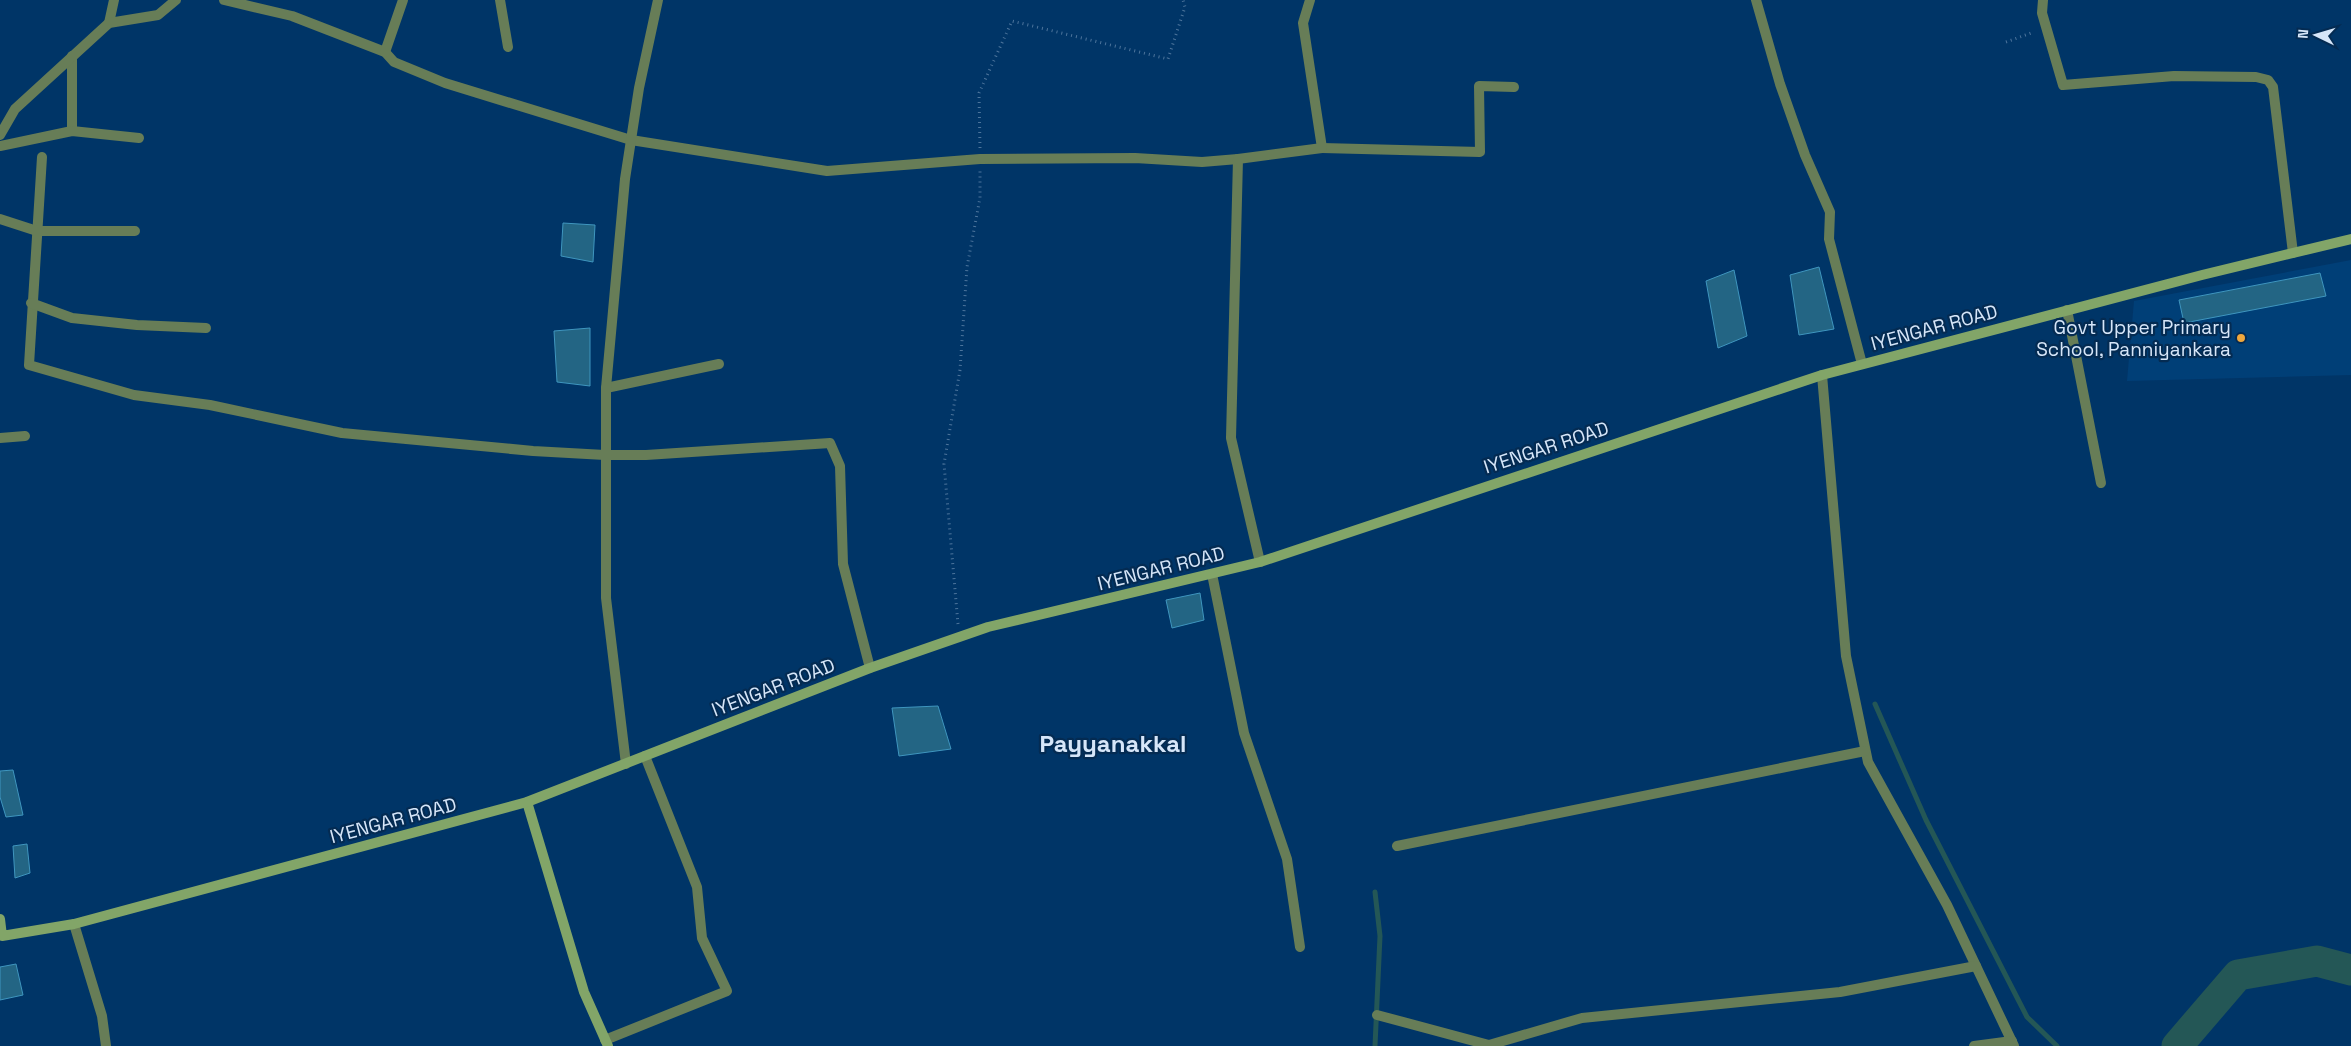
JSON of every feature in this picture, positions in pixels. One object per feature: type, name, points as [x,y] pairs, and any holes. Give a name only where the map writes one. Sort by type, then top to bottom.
[{"type":"main road","name":"IYENGAR ROAD","points":[[0,919],[1,937],[74,924],[527,802],[870,668],[988,627],[1260,562],[1822,375],[2067,310],[2351,239]]},
{"type":"main road","points":[[527,802],[584,992],[607,1043]]},
{"type":"street","points":[[109,23],[114,0]]},
{"type":"street","points":[[0,135],[15,109],[109,23],[158,15],[176,0]]},
{"type":"street","points":[[224,0],[292,16],[384,52],[394,62],[445,83],[631,140],[827,171],[980,159],[1136,158],[1202,162],[1322,148],[1480,152],[1479,86],[1514,87]]},
{"type":"street","points":[[384,52],[403,0]]},
{"type":"street","points":[[500,0],[508,47]]},
{"type":"street","points":[[626,764],[606,598],[606,388],[625,180],[639,88],[658,0]]},
{"type":"street","points":[[1310,0],[1303,23],[1322,148]]},
{"type":"street","points":[[1756,0],[1780,84],[1805,155],[1830,212],[1829,239],[1862,364]]},
{"type":"street","points":[[2043,0],[2042,13],[2064,85],[2174,76],[2256,77],[2268,80],[2273,87],[2293,253]]},
{"type":"street","points":[[72,56],[72,131]]},
{"type":"street","points":[[0,146],[72,131],[139,138]]},
{"type":"street","points":[[42,157],[31,303],[29,365],[134,395],[210,405],[342,433],[533,452],[605,456],[646,455],[830,443],[840,466],[843,564],[870,668]]},
{"type":"street","points":[[1238,159],[1231,438],[1260,562]]},
{"type":"street","points":[[0,219],[36,231],[135,231]]},
{"type":"street","points":[[31,303],[72,318],[137,325],[206,328]]},
{"type":"street","points":[[2067,310],[2101,483]]},
{"type":"street","points":[[606,388],[719,364]]},
{"type":"street","points":[[1822,375],[1846,656],[1865,750],[1868,762],[1947,905],[2013,1044],[1974,1046]]},
{"type":"street","points":[[0,438],[25,436]]},
{"type":"street","points":[[1212,574],[1244,733],[1287,859],[1300,947]]},
{"type":"street","points":[[1397,846],[1865,750]]},
{"type":"street","points":[[607,1043],[727,991],[702,938],[697,887],[645,756]]},
{"type":"street","points":[[74,924],[102,1016],[106,1046]]},
{"type":"street","points":[[1377,1014],[1489,1045],[1582,1018],[1840,992],[1976,966]]},
{"type":"path","points":[[959,637],[944,464],[960,370],[967,267],[980,198],[979,93],[1012,21],[1168,59],[1185,7],[1183,0]]},
{"type":"shaded area","name":"Govt Upper Primary School, Panniyankara","points":[[2351,260],[2351,375],[2127,381],[2134,301]]},
{"type":"building","points":[[563,223],[595,225],[593,262],[561,256]]},
{"type":"building","points":[[1819,267],[1834,329],[1799,335],[1790,275]]},
{"type":"building","points":[[1734,270],[1747,336],[1718,348],[1706,281]]},
{"type":"building","points":[[2320,273],[2326,296],[2184,323],[2179,300]]},
{"type":"building","points":[[590,328],[590,386],[557,382],[554,331]]},
{"type":"building","points":[[1200,593],[1204,620],[1172,628],[1166,600]]},
{"type":"building","points":[[938,706],[951,749],[899,756],[892,708]]},
{"type":"building","points":[[13,770],[23,815],[6,817],[0,797],[0,771]]},
{"type":"building","points":[[27,844],[30,873],[15,878],[13,846]]},
{"type":"building","points":[[16,964],[23,995],[0,1000],[0,967]]},
{"type":"waterway","points":[[1875,704],[1926,820],[2027,1017],[2057,1046]]},
{"type":"waterway","points":[[1375,892],[1380,936],[1375,1046]]},
{"type":"waterway","points":[[2177,1046],[2238,975],[2317,961],[2351,970]]},
{"type":"place","name":"Govt Upper Primary School, Panniyankara","points":[[2241,338]]},
{"type":"district","name":"Payyanakkal","points":[[1113,744]]}]
